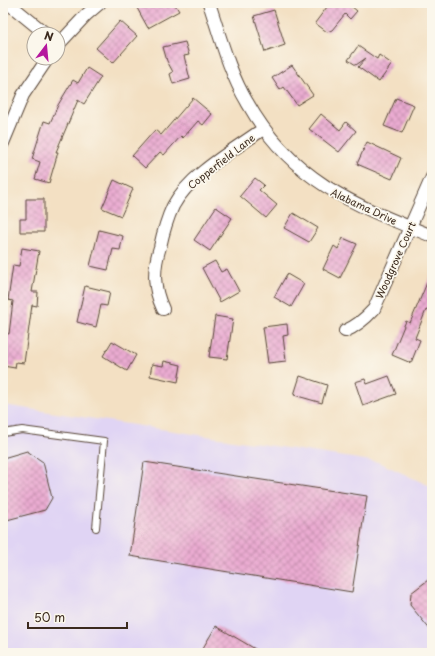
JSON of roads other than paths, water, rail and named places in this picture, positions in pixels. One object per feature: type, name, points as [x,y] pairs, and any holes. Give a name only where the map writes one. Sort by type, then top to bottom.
[{"type":"street","points":[[8,3],[36,26]]},
{"type":"street","points":[[66,36],[100,3]]},
{"type":"street","name":"Alabama Drive","points":[[208,3],[234,77],[246,102],[263,129],[291,160],[324,187],[348,201],[432,236]]},
{"type":"street","points":[[3,142],[24,95],[43,66]]},
{"type":"street","name":"Copperfield Lane","points":[[163,309],[157,297],[154,272],[167,220],[174,205],[194,180],[263,129]]},
{"type":"street","name":"Woodgrove Court","points":[[345,331],[366,319],[374,309],[432,177]]},
{"type":"lane","points":[[3,433],[22,430],[104,441],[96,528]]}]
